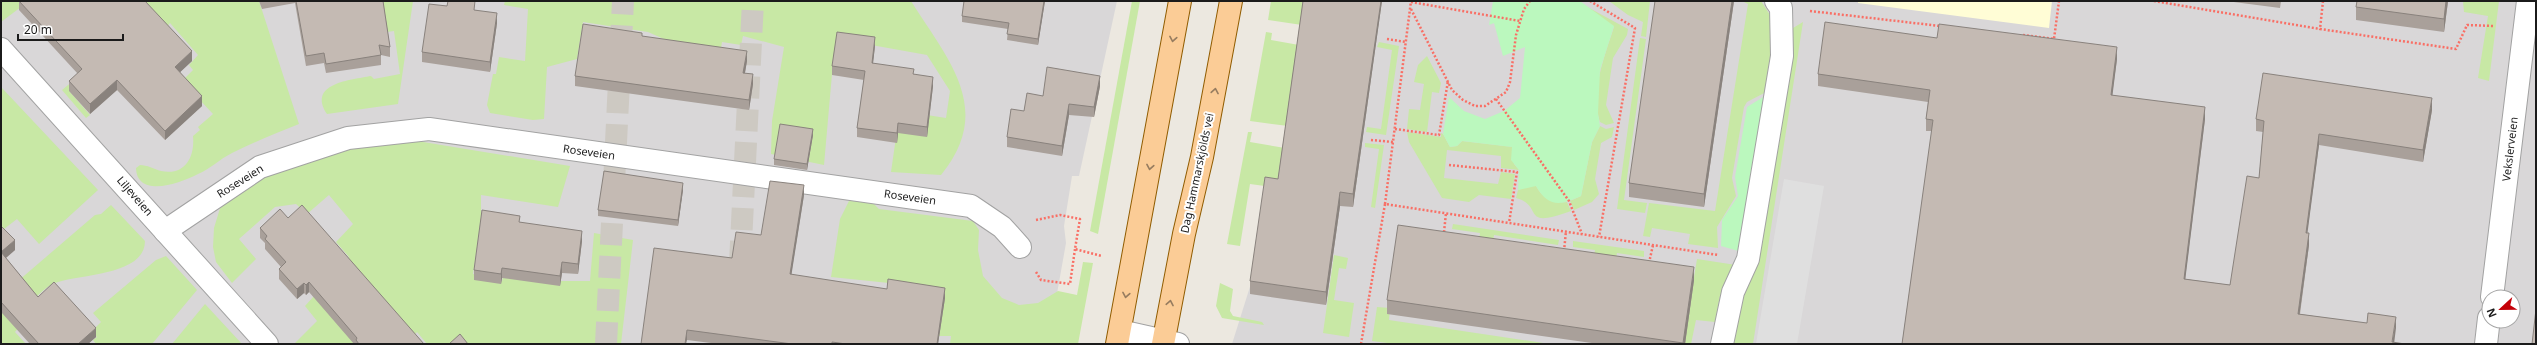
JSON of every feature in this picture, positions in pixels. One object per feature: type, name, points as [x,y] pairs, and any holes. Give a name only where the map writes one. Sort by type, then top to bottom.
[{"type":"main road","points":[[1119,338],[1180,1]]},
{"type":"main road","name":"Dag Hammarskjölds vei","points":[[1168,343],[1184,234],[1202,157],[1231,1]]},
{"type":"street","name":"Vekslerveien","points":[[2493,289],[2528,62],[2528,1]]},
{"type":"street","points":[[1722,344],[1733,292],[1748,260],[1782,56],[1779,4]]},
{"type":"street","name":"Liljeveien","points":[[1,49],[266,344]]},
{"type":"street","name":"Roseveien","points":[[165,231],[260,167],[348,138],[429,129],[971,206],[1002,227],[1020,247]]},
{"type":"street","points":[[2486,344],[2488,329]]},
{"type":"street","points":[[1119,338],[1168,343]]},
{"type":"path","points":[[1411,9],[1448,80],[1458,95],[1475,106],[1485,106],[1506,92],[1510,82],[1516,35],[1524,9],[1530,1]]},
{"type":"path","points":[[1590,1],[1635,28],[1599,237]]},
{"type":"path","points":[[2015,34],[2054,39],[2059,1]]},
{"type":"path","points":[[2154,1],[2456,49],[2467,25],[2496,26]]},
{"type":"path","points":[[2320,28],[2323,1]]},
{"type":"path","points":[[1361,344],[1385,204],[1411,2],[1520,21]]},
{"type":"path","points":[[1779,4],[1945,26]]},
{"type":"path","points":[[1387,39],[1406,42]]},
{"type":"path","points":[[1395,130],[1439,136],[1448,80]]},
{"type":"path","points":[[1496,99],[1569,202],[1582,234]]},
{"type":"path","points":[[1370,140],[1393,142]]},
{"type":"path","points":[[1449,165],[1517,172],[1509,223]]},
{"type":"path","points":[[1385,204],[1748,260]]},
{"type":"path","points":[[1444,232],[1446,213]]},
{"type":"path","points":[[1002,227],[1060,215],[1080,219],[1070,284],[1041,280],[1020,247]]},
{"type":"path","points":[[1563,252],[1566,232]]},
{"type":"path","points":[[1649,263],[1653,245]]},
{"type":"path","points":[[1075,249],[1102,256]]},
{"type":"shaded area","points":[[1,1],[1117,1],[1079,176],[1072,176],[1064,226],[1066,243],[1048,344],[1,344]]},
{"type":"shaded area","points":[[1305,1],[2536,1],[2536,344],[1232,344],[1280,191]]},
{"type":"shaded area","points":[[1858,1],[2052,1],[2049,28],[1858,3]]},
{"type":"shaded area","points":[[1784,179],[1824,186],[1797,344],[1756,344]]},
{"type":"green space","points":[[1,1],[29,1],[1,22]]},
{"type":"green space","points":[[131,1],[259,1],[299,124],[240,149],[190,178],[161,186],[152,186],[144,183],[138,178],[136,168],[140,165],[169,172],[182,168],[187,163],[192,151],[193,136],[200,130],[198,127],[213,114],[182,81],[193,70],[189,65],[198,55],[170,23],[162,33],[70,92],[90,115],[86,118],[62,90],[103,56]]},
{"type":"green space","points":[[318,1],[413,1],[398,104],[327,114],[322,104],[323,96],[327,89],[334,85],[353,79],[371,76],[374,79],[400,74],[394,31],[387,32]]},
{"type":"green space","points":[[505,1],[911,1],[939,44],[960,85],[965,106],[964,128],[957,151],[941,175],[891,172],[897,130],[927,115],[946,118],[950,91],[927,55],[838,39],[832,74],[824,165],[771,154],[772,121],[784,47],[743,36],[741,45],[722,42],[720,54],[682,47],[648,32],[583,22],[577,59],[547,67],[544,119],[533,120],[490,113],[487,105],[493,74],[496,74],[499,57],[525,61],[528,9],[504,5]]},
{"type":"green space","points":[[1132,1],[1140,1],[1098,234],[1090,231]]},
{"type":"green space","points":[[1271,1],[1305,1],[1302,25],[1268,20]]},
{"type":"green space","points":[[1493,1],[1580,1],[1614,26],[1600,70],[1598,113],[1600,126],[1592,142],[1581,196],[1567,202],[1555,203],[1550,201],[1545,198],[1536,186],[1518,190],[1519,170],[1511,160],[1512,147],[1462,141],[1457,146],[1450,147],[1443,134],[1449,97],[1464,111],[1485,119],[1504,111],[1520,98],[1525,47],[1503,56],[1494,23],[1489,25]]},
{"type":"green space","points":[[1609,1],[1650,1],[1646,37],[1641,36],[1643,22],[1628,15]]},
{"type":"green space","points":[[1742,1],[1761,1],[1770,15],[1774,25],[1768,91],[1747,102],[1744,107],[1732,178],[1736,196],[1717,227],[1718,248],[1688,244],[1690,234],[1652,228],[1650,237],[1643,236],[1649,203],[1715,211],[1748,4]]},
{"type":"green space","points":[[2463,1],[2499,1],[2489,81],[2478,78],[2488,16],[2464,12]]},
{"type":"green space","points":[[1580,3],[1628,29],[1627,35],[1613,58],[1606,105],[1614,123],[1606,125],[1600,122],[1597,110],[1597,98],[1603,61],[1614,27]]},
{"type":"green space","points":[[1803,22],[1753,344],[1729,344],[1793,28]]},
{"type":"green space","points":[[1266,32],[1272,33],[1271,40],[1299,45],[1288,126],[1250,121]]},
{"type":"green space","points":[[1640,38],[1646,39],[1624,200],[1647,203],[1645,213],[1617,209]]},
{"type":"green space","points":[[1379,42],[1399,46],[1386,135],[1366,132],[1367,127],[1381,129],[1392,50],[1377,47]]},
{"type":"green space","points":[[1427,56],[1441,83],[1439,93],[1432,92],[1427,132],[1407,129],[1409,109],[1420,110],[1424,84],[1414,82],[1418,65]]},
{"type":"green space","points":[[1,87],[98,190],[39,244],[17,219],[4,229],[1,226]]},
{"type":"green space","points":[[1768,94],[1742,252],[1721,246],[1722,220],[1738,196],[1735,177],[1747,107]]},
{"type":"green space","points":[[1600,126],[1606,129],[1614,127],[1612,137],[1601,143],[1595,179],[1599,194],[1592,202],[1574,210],[1570,201],[1581,196],[1592,142]]},
{"type":"green space","points":[[1248,132],[1252,132],[1250,142],[1285,148],[1280,188],[1250,184],[1240,246],[1227,244]]},
{"type":"green space","points":[[1407,132],[1441,137],[1441,133],[1450,147],[1457,146],[1462,141],[1513,147],[1514,164],[1519,170],[1501,168],[1501,156],[1447,150],[1444,178],[1498,184],[1501,172],[1515,174],[1511,199],[1479,195],[1469,202],[1442,198],[1409,142]]},
{"type":"green space","points":[[417,141],[570,166],[558,207],[481,195],[481,220],[473,274],[502,281],[504,274],[557,281],[590,281],[594,233],[633,240],[621,344],[427,344],[417,332],[410,340],[355,344],[294,344],[317,321],[305,306],[349,257],[336,242],[353,224],[329,195],[307,214],[296,204],[275,207],[239,239],[256,259],[232,283],[216,262],[213,247],[214,228],[221,205],[265,175],[355,145]]},
{"type":"green space","points":[[1365,143],[1384,145],[1375,208],[1371,207],[1379,149],[1365,147]]},
{"type":"green space","points":[[1536,186],[1542,195],[1549,200],[1567,202],[1571,211],[1545,218],[1538,217],[1535,215],[1530,206],[1516,198],[1518,190]]},
{"type":"green space","points":[[849,201],[872,202],[879,209],[973,221],[979,230],[978,250],[983,276],[1002,298],[1019,305],[1038,303],[1058,291],[1077,295],[1083,262],[1093,263],[1078,344],[950,344],[951,336],[938,336],[889,283],[831,277],[840,219]]},
{"type":"green space","points":[[111,205],[145,241],[142,252],[134,261],[123,267],[109,272],[65,280],[51,285],[36,297],[28,307],[15,332],[26,344],[1,344],[1,305],[4,293],[95,215],[101,214]]},
{"type":"green space","points":[[1453,224],[1559,240],[1558,245],[1494,235],[1491,254],[1477,251],[1480,233],[1452,229]]},
{"type":"green space","points":[[1573,241],[1644,251],[1644,257],[1617,253],[1614,270],[1592,267],[1595,250],[1573,247]]},
{"type":"green space","points":[[1334,255],[1348,258],[1346,269],[1339,268],[1334,300],[1354,303],[1349,337],[1323,333]]},
{"type":"green space","points":[[166,256],[197,290],[152,344],[96,344],[93,340],[97,337],[91,332],[101,322],[93,313],[156,260]]},
{"type":"green space","points":[[1697,259],[1736,265],[1720,296],[1715,322],[1696,320],[1691,344],[1683,344]]},
{"type":"green space","points":[[1220,283],[1233,289],[1230,311],[1233,316],[1262,322],[1264,325],[1222,318],[1216,306]]},
{"type":"green space","points":[[205,304],[242,344],[172,344]]},
{"type":"green space","points":[[1377,307],[1390,308],[1389,320],[1550,344],[1395,344],[1372,341]]},
{"type":"building","points":[[19,1],[145,1],[192,51],[175,67],[202,96],[165,131],[117,80],[90,104],[69,81],[82,69]]},
{"type":"building","points":[[296,1],[383,1],[390,47],[379,45],[381,55],[326,64],[324,53],[306,56]]},
{"type":"building","points":[[448,1],[475,1],[474,10],[497,13],[490,62],[422,52],[429,4],[447,6]]},
{"type":"building","points":[[964,1],[1044,1],[1038,39],[1007,34],[1009,23],[962,16]]},
{"type":"building","points":[[1303,1],[1381,1],[1353,194],[1340,192],[1326,292],[1250,281],[1265,177],[1278,179]]},
{"type":"building","points":[[1655,1],[1732,1],[1704,194],[1629,183]]},
{"type":"building","points":[[2357,1],[2446,1],[2444,19],[2356,7]]},
{"type":"building","points":[[1825,22],[1937,38],[1939,24],[2117,47],[2111,95],[2205,107],[2184,279],[2230,285],[2247,176],[2259,178],[2264,121],[2256,119],[2263,73],[2432,98],[2423,150],[2319,134],[2306,233],[2309,233],[2298,314],[2367,323],[2368,313],[2396,317],[2392,342],[2405,344],[1902,344],[1933,120],[1926,119],[1930,90],[1818,74]]},
{"type":"building","points":[[583,24],[642,33],[642,36],[747,51],[743,73],[753,74],[749,100],[575,76]]},
{"type":"building","points":[[837,32],[875,37],[872,63],[914,69],[913,74],[933,77],[927,127],[898,123],[897,133],[857,128],[865,71],[832,66]]},
{"type":"building","points":[[1047,67],[1100,76],[1094,107],[1069,104],[1062,146],[1007,137],[1011,109],[1024,111],[1027,93],[1043,96]]},
{"type":"building","points":[[780,124],[813,129],[807,164],[774,159]]},
{"type":"building","points":[[604,171],[683,183],[678,220],[598,210]]},
{"type":"building","points":[[770,181],[804,185],[790,274],[887,289],[888,279],[945,288],[937,344],[846,344],[832,342],[832,344],[792,344],[687,330],[685,344],[641,344],[654,248],[732,258],[736,232],[761,235]]},
{"type":"building","points":[[302,205],[424,344],[359,344],[356,340],[357,338],[309,282],[306,285],[304,283],[297,289],[279,269],[286,262],[265,239],[267,236],[260,228],[280,209],[288,218]]},
{"type":"building","points":[[482,210],[520,216],[519,222],[582,231],[578,264],[562,262],[560,276],[502,268],[501,274],[474,270]]},
{"type":"building","points":[[1398,225],[1694,267],[1683,343],[1387,300]]},
{"type":"building","points":[[1,226],[15,240],[1,252]]},
{"type":"building","points":[[1,252],[38,297],[54,282],[96,328],[78,344],[39,344],[1,302]]},
{"type":"building","points":[[2536,309],[2536,344],[2532,344]]},
{"type":"building","points":[[460,334],[468,344],[449,344]]},
{"type":"tunnel","points":[[606,344],[623,1]]},
{"type":"tunnel","points":[[740,263],[753,1]]}]
